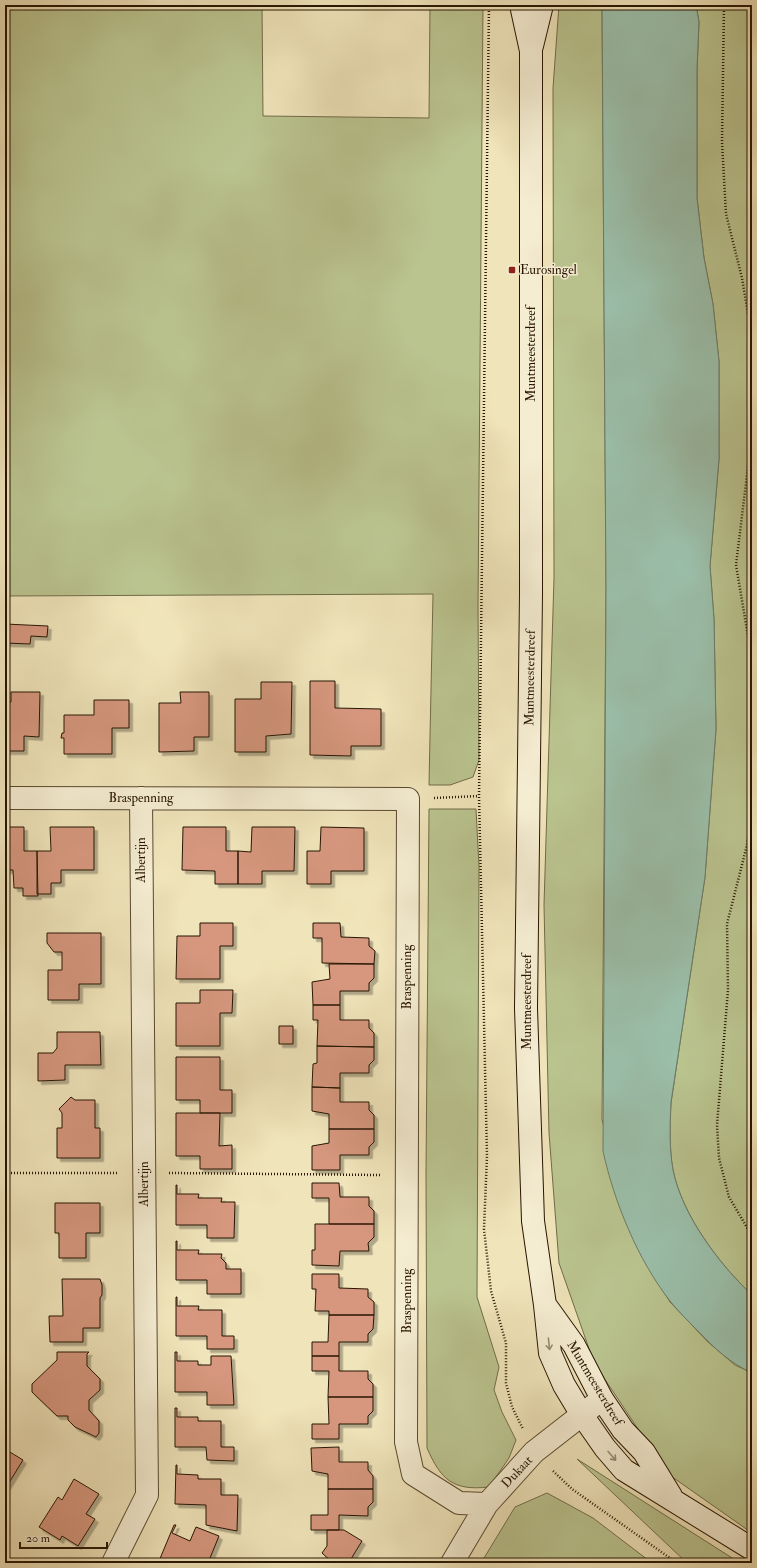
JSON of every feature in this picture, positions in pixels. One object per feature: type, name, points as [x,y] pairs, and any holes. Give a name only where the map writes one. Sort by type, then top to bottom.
[{"type":"street","name":"Muntmeesterdreef","points":[[521,5],[531,51],[531,594],[526,1008],[533,1221],[550,1353],[564,1385],[582,1415],[605,1448],[624,1470],[673,1498],[752,1549]]},
{"type":"street","name":"Muntmeesterdreef","points":[[531,51],[542,5]]},
{"type":"street","name":"Braspenning","points":[[5,798],[408,799],[406,1442],[413,1474],[459,1503],[487,1504]]},
{"type":"street","name":"Albertijn","points":[[113,1563],[146,1495],[141,798]]},
{"type":"street","name":"Muntmeesterdreef","points":[[545,1305],[574,1345],[602,1399],[622,1430],[644,1452],[673,1498]]},
{"type":"street","name":"Dukaat","points":[[452,1563],[487,1504],[534,1452],[602,1399]]},
{"type":"path","points":[[724,5],[722,142],[726,214],[742,278],[752,338]]},
{"type":"path","points":[[752,434],[736,565],[749,642],[752,706]]},
{"type":"path","points":[[408,799],[479,796]]},
{"type":"path","points":[[752,808],[747,845],[727,924],[728,990],[716,1125],[719,1158],[729,1197],[752,1236]]},
{"type":"path","points":[[5,1173],[144,1172],[407,1176]]},
{"type":"shaded area","points":[[5,5],[262,5],[263,116],[429,118],[430,5],[483,5],[478,606],[479,760],[473,777],[450,785],[429,785],[433,594],[5,596]]},
{"type":"shaded area","points":[[559,5],[602,5],[606,588],[602,1120],[647,1265],[670,1302],[708,1342],[735,1365],[752,1373],[752,1533],[668,1474],[594,1363],[559,1263],[549,1133],[544,905],[554,578],[553,88]]},
{"type":"shaded area","points":[[602,5],[696,5],[699,22],[697,69],[697,198],[704,258],[713,304],[719,361],[719,459],[710,566],[714,619],[716,729],[705,877],[671,1102],[670,1144],[673,1170],[678,1187],[684,1204],[693,1221],[715,1254],[752,1295],[752,1373],[729,1360],[710,1343],[676,1308],[658,1285],[629,1230],[614,1190],[603,1151],[606,588]]},
{"type":"shaded area","points":[[696,5],[752,5],[752,1295],[715,1254],[693,1221],[684,1204],[678,1187],[673,1170],[670,1145],[671,1103],[705,877],[716,729],[714,619],[710,566],[719,459],[719,362],[713,304],[704,258],[697,198],[697,69],[699,22]]},
{"type":"shaded area","points":[[429,809],[476,809],[479,866],[477,1297],[499,1367],[494,1390],[502,1412],[516,1440],[509,1458],[489,1487],[477,1488],[457,1485],[450,1481],[438,1468],[427,1448],[426,1173]]},
{"type":"shaded area","points":[[577,1459],[740,1563],[687,1563]]},
{"type":"shaded area","points":[[547,1493],[593,1518],[652,1563],[481,1563],[515,1507]]},
{"type":"building","points":[[5,624],[48,626],[47,637],[31,636],[30,644],[5,643]]},
{"type":"building","points":[[310,681],[335,681],[335,708],[381,709],[381,746],[351,746],[351,756],[310,755]]},
{"type":"building","points":[[261,682],[292,682],[291,734],[266,736],[266,752],[235,752],[235,699],[261,699]]},
{"type":"building","points":[[11,692],[40,692],[39,737],[24,736],[24,751],[5,751],[5,702],[11,702]]},
{"type":"building","points":[[180,692],[209,692],[209,737],[194,737],[194,751],[159,752],[159,703],[181,703]]},
{"type":"building","points":[[94,700],[129,700],[129,728],[112,728],[112,754],[64,754],[64,738],[61,738],[62,733],[64,733],[64,715],[94,715]]},
{"type":"building","points":[[5,827],[24,827],[24,851],[37,851],[38,896],[23,896],[23,888],[14,888],[13,870],[5,870]]},
{"type":"building","points":[[50,827],[94,827],[94,870],[61,870],[61,883],[51,883],[51,894],[37,894],[37,851],[51,851]]},
{"type":"building","points":[[183,827],[226,827],[226,851],[238,851],[238,884],[215,884],[215,871],[182,870]]},
{"type":"building","points":[[252,827],[295,827],[294,871],[262,871],[262,884],[238,884],[238,851],[251,852]]},
{"type":"building","points":[[321,827],[364,828],[364,871],[331,871],[331,884],[307,884],[307,851],[320,851]]},
{"type":"building","points":[[200,923],[233,923],[233,946],[220,946],[220,979],[176,979],[177,936],[200,936]]},
{"type":"building","points":[[313,923],[340,923],[341,937],[369,938],[369,946],[375,951],[374,964],[322,963],[322,938],[313,938]]},
{"type":"building","points":[[47,933],[101,933],[101,984],[79,984],[79,1000],[48,1000],[48,970],[62,970],[62,952],[54,952],[47,943]]},
{"type":"building","points":[[329,964],[374,964],[374,978],[369,983],[369,991],[340,991],[340,1005],[313,1005],[312,982],[330,979]]},
{"type":"building","points":[[200,990],[233,990],[232,1013],[220,1013],[220,1046],[176,1046],[176,1003],[200,1003]]},
{"type":"building","points":[[313,1005],[340,1005],[340,1020],[369,1020],[369,1028],[374,1033],[374,1047],[317,1046],[318,1020],[313,1020]]},
{"type":"building","points":[[279,1026],[293,1026],[293,1044],[279,1044]]},
{"type":"building","points":[[57,1032],[100,1032],[101,1065],[65,1065],[65,1080],[38,1081],[38,1053],[53,1053],[57,1048]]},
{"type":"building","points":[[317,1046],[374,1047],[374,1060],[369,1065],[369,1073],[340,1073],[340,1088],[312,1087],[313,1064],[317,1063]]},
{"type":"building","points":[[176,1057],[220,1057],[220,1090],[232,1090],[232,1113],[200,1113],[200,1100],[176,1100]]},
{"type":"building","points":[[312,1087],[340,1088],[340,1102],[369,1102],[369,1110],[374,1115],[374,1129],[329,1129],[329,1114],[312,1111]]},
{"type":"building","points":[[71,1097],[75,1100],[95,1100],[95,1128],[100,1128],[100,1158],[57,1158],[57,1128],[62,1128],[62,1113],[59,1109]]},
{"type":"building","points":[[176,1113],[220,1113],[219,1146],[232,1145],[232,1169],[200,1169],[200,1156],[176,1156]]},
{"type":"building","points":[[329,1129],[374,1129],[374,1142],[369,1147],[369,1155],[340,1155],[340,1170],[312,1170],[312,1146],[329,1143]]},
{"type":"building","points":[[312,1183],[339,1183],[340,1197],[369,1197],[369,1206],[374,1211],[374,1224],[329,1224],[329,1198],[312,1198]]},
{"type":"building","points":[[176,1185],[177,1194],[199,1194],[198,1198],[222,1198],[221,1202],[235,1202],[234,1238],[207,1238],[207,1225],[176,1225]]},
{"type":"building","points":[[55,1203],[100,1203],[100,1233],[86,1233],[86,1258],[59,1258],[59,1233],[55,1233]]},
{"type":"building","points":[[315,1224],[374,1224],[374,1237],[368,1243],[369,1251],[340,1251],[339,1266],[312,1265],[312,1250],[315,1250]]},
{"type":"building","points":[[176,1241],[177,1250],[199,1250],[198,1254],[222,1254],[221,1258],[226,1263],[226,1269],[241,1269],[241,1294],[207,1294],[207,1280],[176,1280]]},
{"type":"building","points":[[312,1274],[339,1274],[339,1288],[368,1289],[368,1297],[374,1302],[374,1315],[329,1315],[329,1311],[315,1311],[316,1289],[312,1289]]},
{"type":"building","points":[[62,1279],[100,1279],[102,1285],[102,1295],[100,1298],[100,1328],[83,1328],[83,1342],[50,1342],[49,1316],[63,1316]]},
{"type":"building","points":[[176,1297],[177,1306],[199,1306],[198,1310],[222,1310],[222,1336],[234,1336],[234,1349],[207,1349],[207,1336],[176,1336]]},
{"type":"building","points":[[329,1315],[374,1315],[373,1329],[368,1334],[368,1342],[339,1342],[339,1356],[312,1356],[312,1342],[328,1342]]},
{"type":"building","points":[[57,1352],[89,1352],[87,1354],[87,1366],[100,1379],[100,1390],[89,1400],[89,1410],[99,1421],[99,1433],[96,1437],[75,1427],[68,1420],[68,1416],[57,1416],[32,1392],[32,1384],[57,1360]]},
{"type":"building","points":[[175,1352],[177,1352],[177,1361],[198,1361],[198,1365],[211,1365],[211,1356],[231,1356],[234,1405],[207,1405],[207,1392],[175,1392]]},
{"type":"building","points":[[312,1356],[339,1356],[339,1371],[368,1371],[368,1379],[373,1384],[373,1397],[328,1397],[329,1371],[312,1371]]},
{"type":"building","points":[[328,1397],[373,1397],[373,1411],[368,1416],[368,1424],[339,1424],[339,1439],[312,1439],[312,1424],[329,1424]]},
{"type":"building","points":[[175,1408],[177,1408],[177,1417],[198,1417],[198,1421],[221,1421],[221,1447],[234,1447],[234,1461],[207,1460],[206,1447],[175,1447]]},
{"type":"building","points":[[339,1447],[339,1462],[368,1462],[368,1470],[373,1476],[373,1489],[328,1489],[328,1474],[312,1471],[311,1448]]},
{"type":"building","points":[[5,1449],[23,1460],[7,1486],[5,1485]]},
{"type":"building","points":[[176,1465],[177,1474],[198,1475],[198,1479],[221,1479],[221,1495],[238,1495],[237,1531],[206,1525],[206,1505],[175,1504]]},
{"type":"building","points":[[74,1479],[99,1494],[86,1514],[95,1519],[78,1546],[62,1536],[60,1540],[39,1527],[58,1497],[62,1500]]},
{"type":"building","points":[[328,1489],[373,1489],[373,1502],[368,1507],[368,1516],[339,1515],[339,1530],[311,1530],[311,1515],[328,1515]]},
{"type":"building","points":[[174,1525],[176,1525],[172,1533],[190,1541],[196,1527],[219,1536],[208,1563],[165,1563],[159,1561]]},
{"type":"building","points":[[327,1530],[344,1530],[362,1541],[351,1559],[356,1563],[333,1563],[322,1553],[327,1546]]},
{"type":"place","name":"Eurosingel","points":[[512,270]]}]
